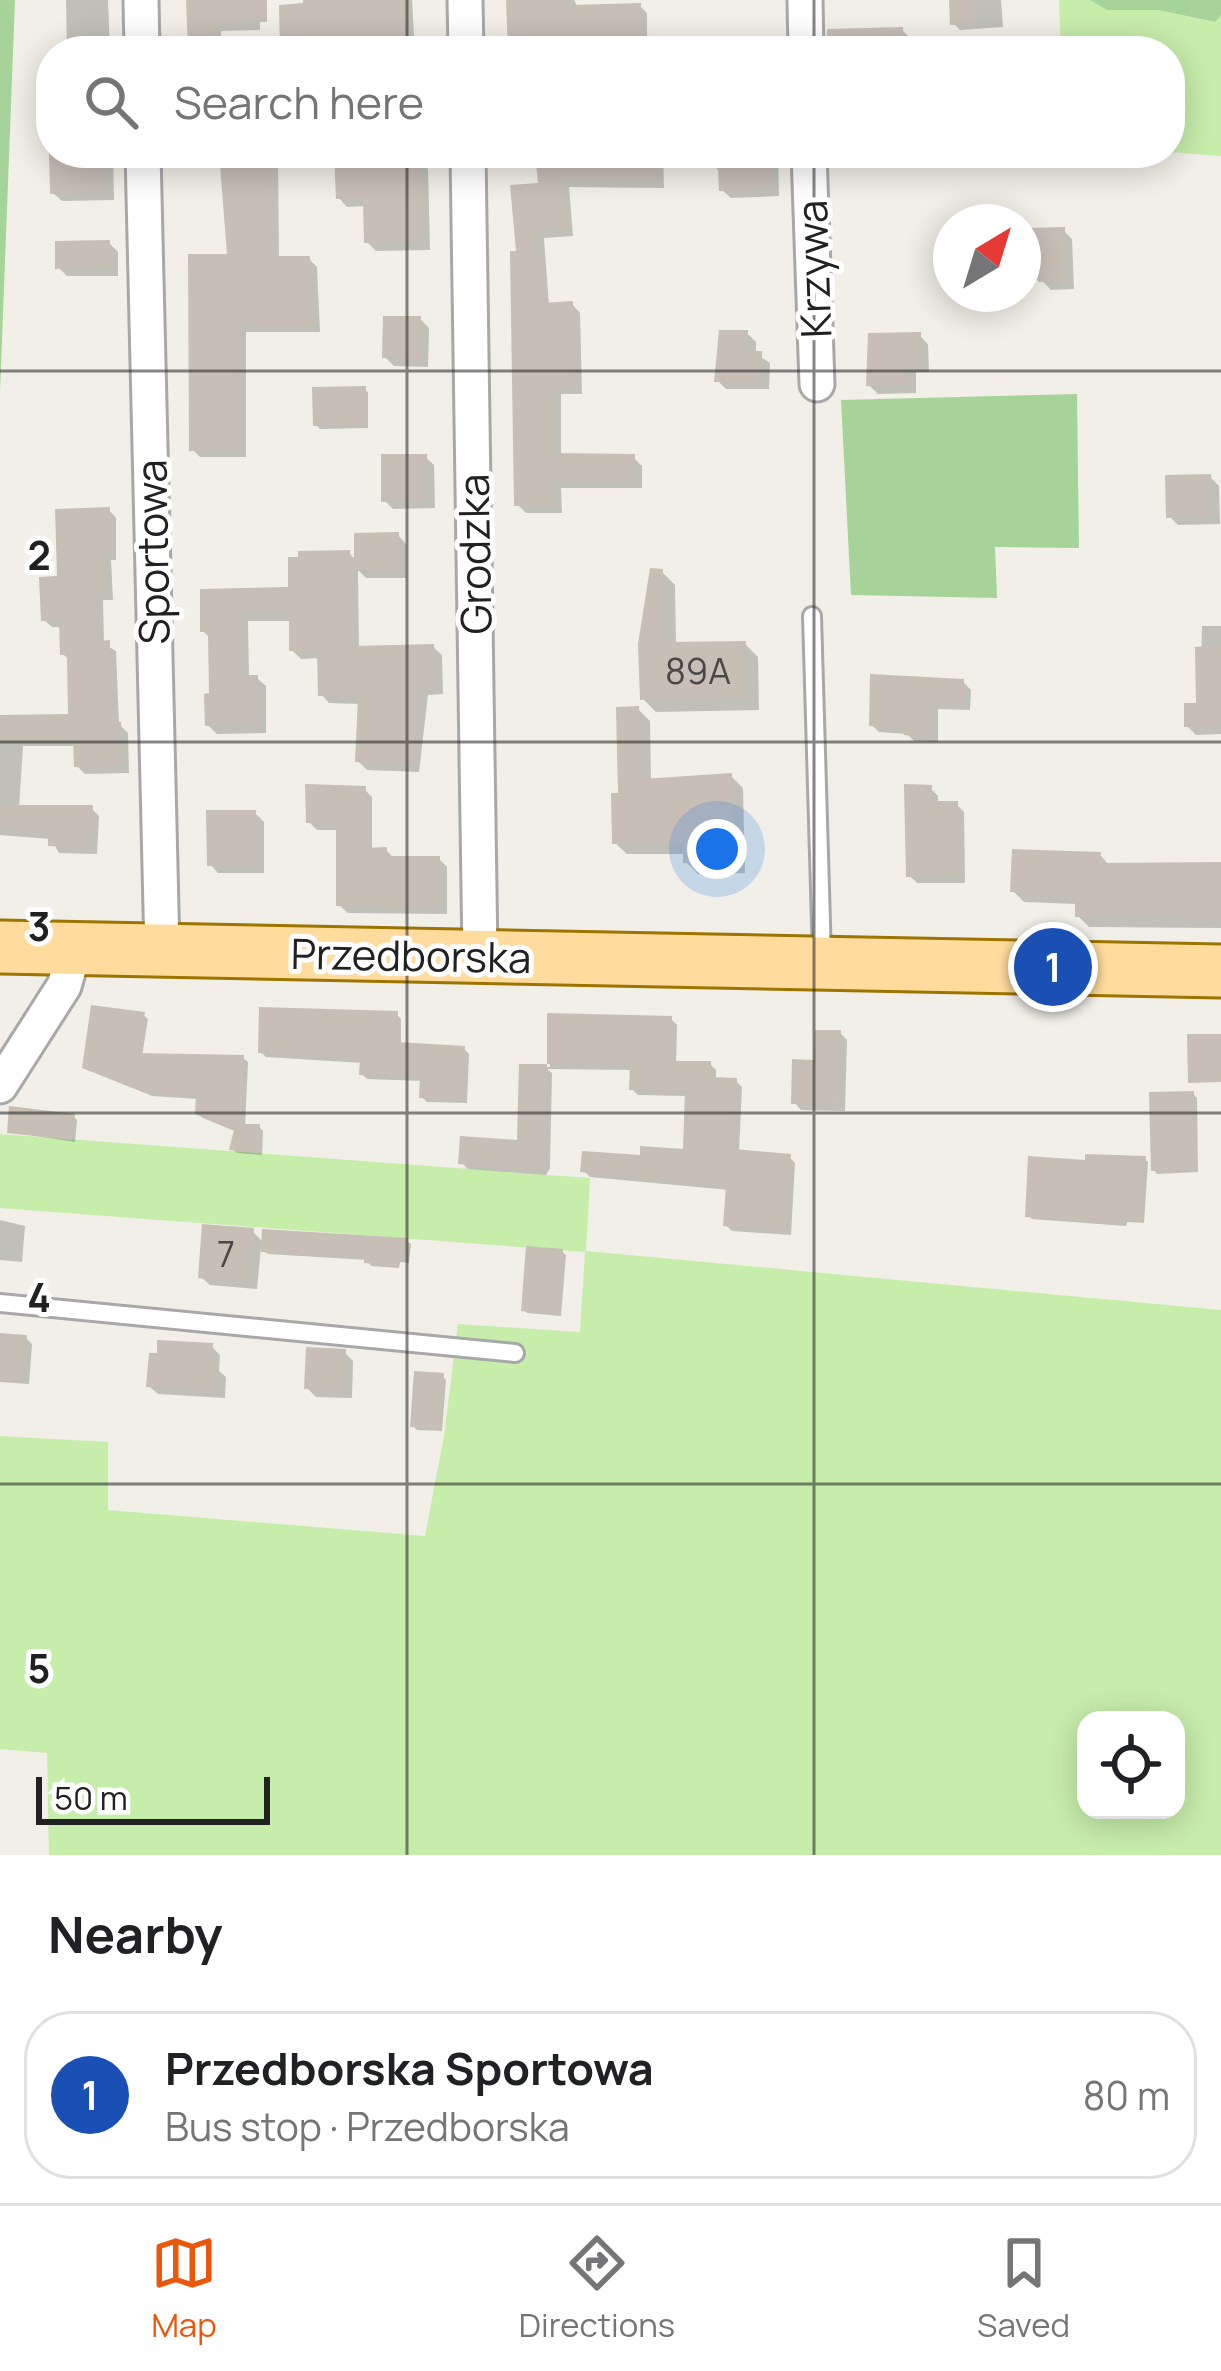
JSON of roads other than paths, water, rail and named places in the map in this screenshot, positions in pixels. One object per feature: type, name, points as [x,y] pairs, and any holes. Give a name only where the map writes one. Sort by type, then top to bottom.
[{"type":"main road","name":"Przedborska","points":[[0,947],[1221,971]]},
{"type":"street","points":[[141,0],[142,36]]},
{"type":"street","points":[[465,0],[466,36]]},
{"type":"street","points":[[805,0],[806,36]]},
{"type":"street","name":"Sportowa","points":[[142,168],[162,951]]},
{"type":"street","name":"Grodzka","points":[[468,168],[480,956]]},
{"type":"street","name":"Krzywa","points":[[810,168],[817,384]]},
{"type":"street","points":[[0,1086],[64,986],[75,948]]},
{"type":"lane","points":[[812,616],[822,964]]},
{"type":"lane","points":[[0,1303],[515,1353]]},
{"type":"place","name":"Przedborska Sportowa","points":[[1053,967]]}]
